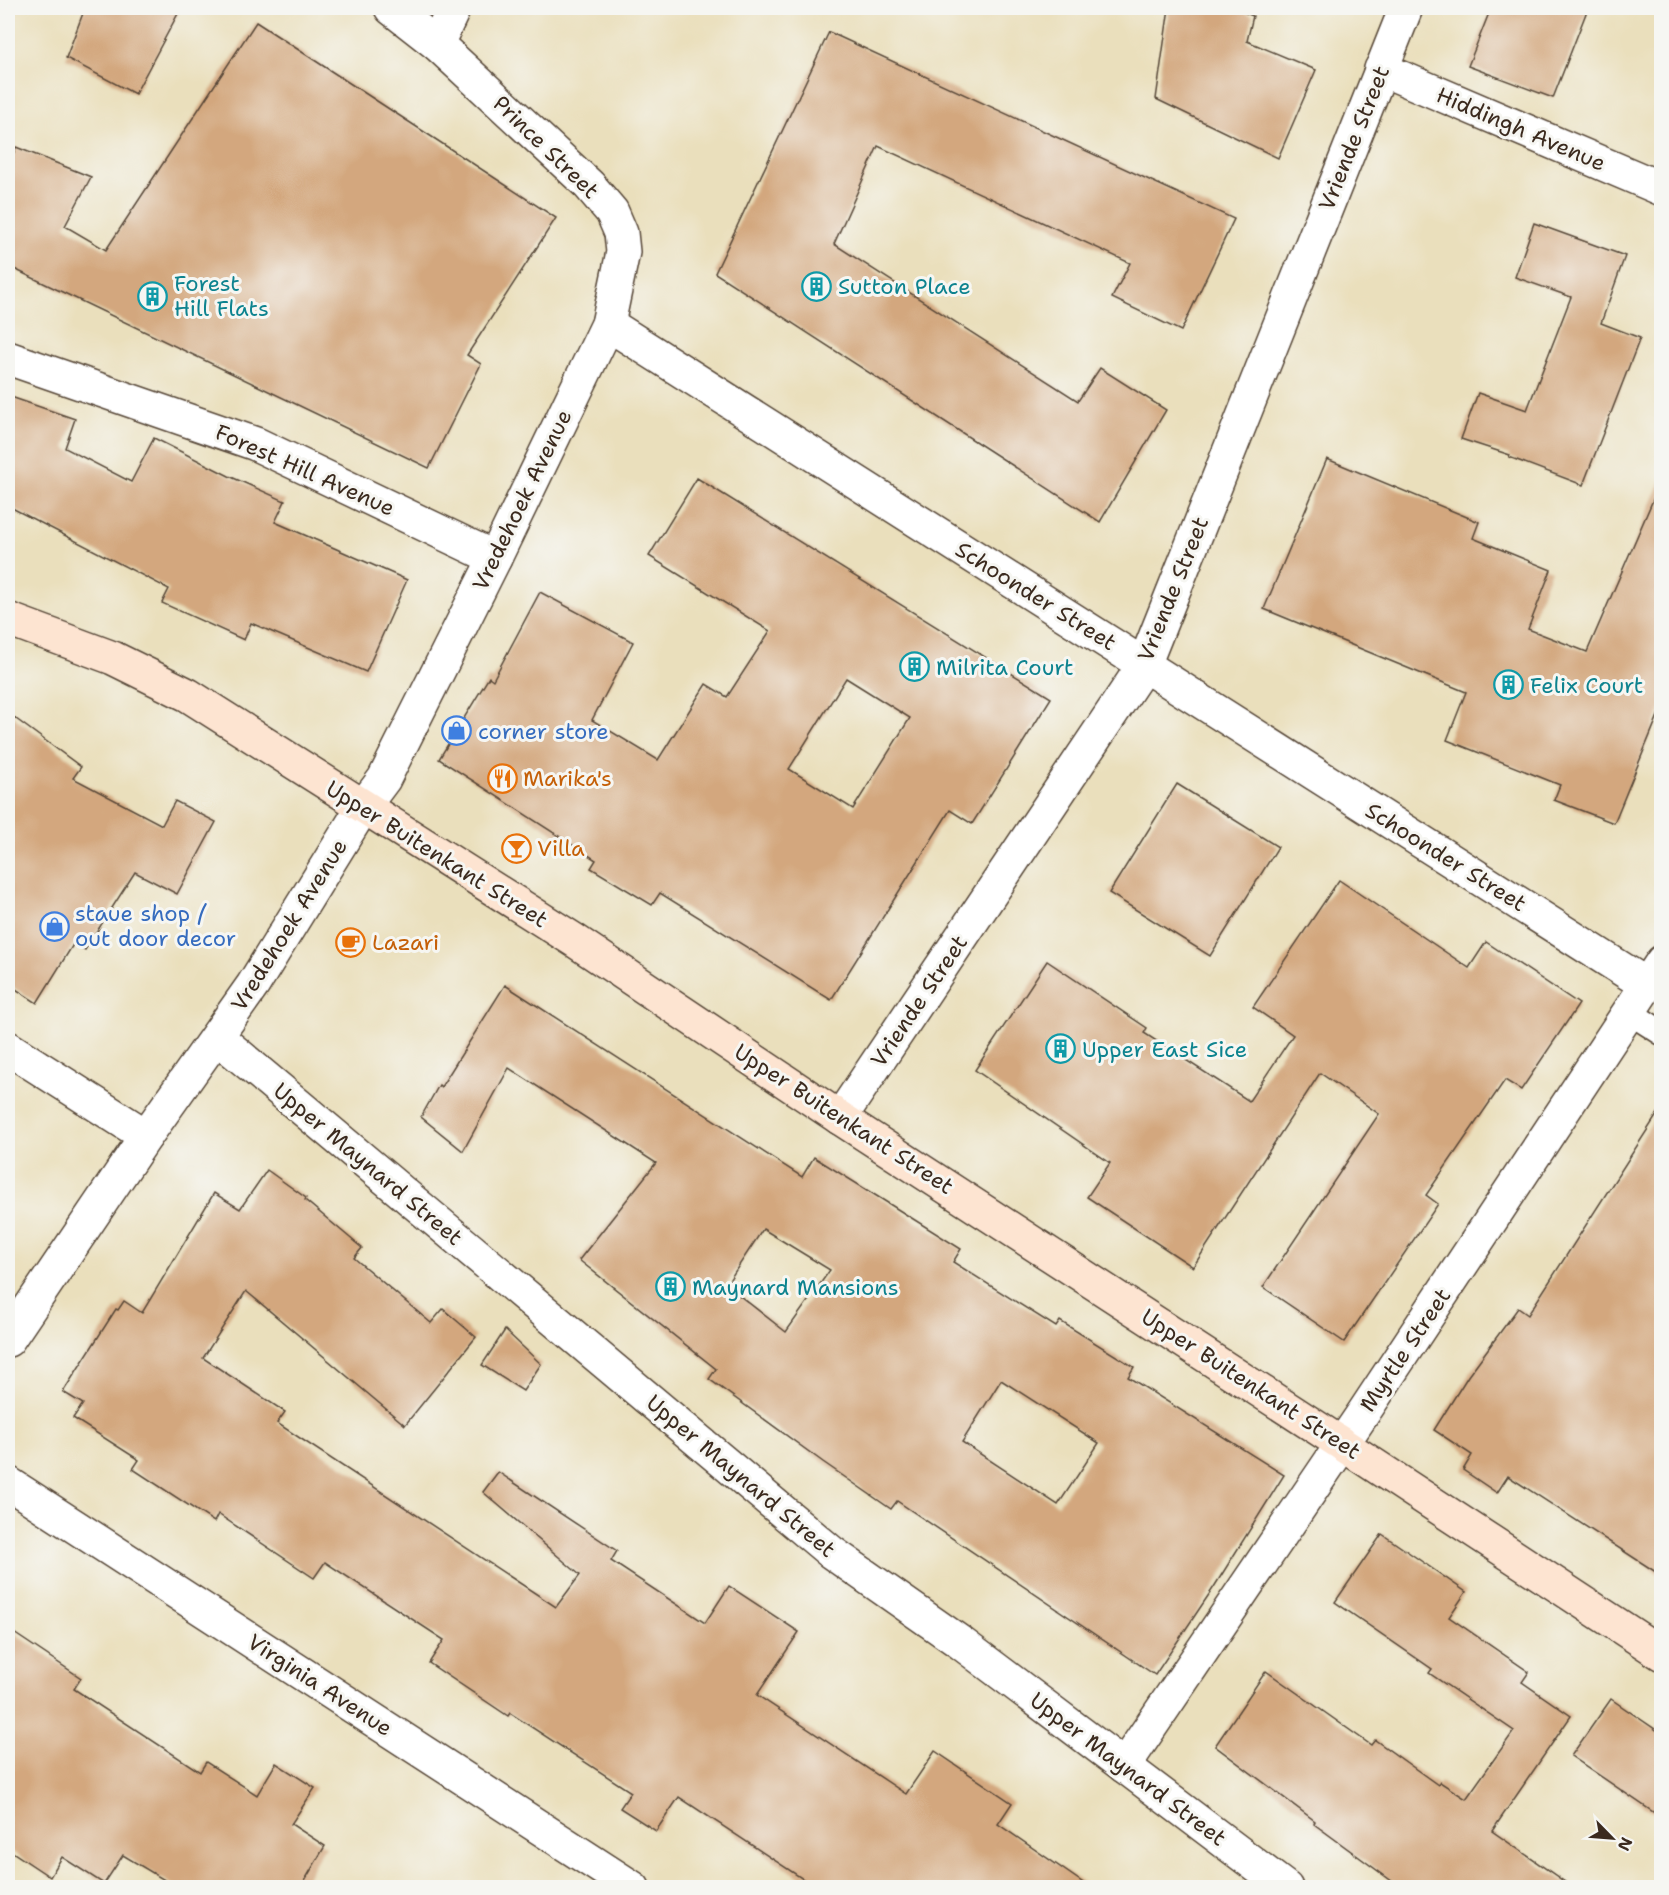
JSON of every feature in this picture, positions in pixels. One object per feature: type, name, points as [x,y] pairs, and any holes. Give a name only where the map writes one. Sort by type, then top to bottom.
[{"type":"street","name":"Prince Street","points":[[391,8],[437,44],[589,185],[612,212],[621,233],[623,252],[608,324]]},
{"type":"street","points":[[437,44],[454,8]]},
{"type":"street","name":"Vriende Street","points":[[840,1118],[1144,665],[1406,8]]},
{"type":"street","name":"Hiddingh Avenue","points":[[1382,69],[1662,189]]},
{"type":"street","name":"Vredehoek Avenue","points":[[8,1340],[146,1136],[253,985],[363,807],[384,779],[495,558],[608,324]]},
{"type":"street","name":"Schoonder Street","points":[[608,324],[1144,665],[1654,973]]},
{"type":"street","name":"Forest Hill Avenue","points":[[8,358],[256,444],[495,558]]},
{"type":"street","name":"Upper Buitenkant Street","points":[[8,619],[113,658],[188,695],[574,940],[840,1118],[1662,1654]]},
{"type":"street","name":"Myrtle Street","points":[[1124,1766],[1342,1444],[1654,973]]},
{"type":"street","name":"Upper Maynard Street","points":[[217,1038],[831,1552],[961,1644],[1286,1887]]},
{"type":"street","points":[[8,1048],[146,1136]]},
{"type":"street","name":"Virginia Avenue","points":[[8,1483],[633,1887]]},
{"type":"lane","points":[[1629,1012],[1662,1033]]},
{"type":"building","points":[[85,8],[181,8],[135,94],[66,58]]},
{"type":"building","points":[[1169,8],[1234,8],[1253,16],[1247,41],[1316,70],[1278,158],[1156,99]]},
{"type":"building","points":[[1491,8],[1588,8],[1553,98],[1468,66]]},
{"type":"building","points":[[256,22],[556,218],[467,355],[481,364],[429,468],[8,266],[8,167],[16,147],[91,177],[65,226],[106,250]]},
{"type":"building","name":"Sutton Place","points":[[829,32],[1234,219],[1181,331],[1112,298],[1130,263],[878,146],[834,244],[1078,401],[1100,368],[1166,410],[1100,522],[715,273]]},
{"type":"building","points":[[1534,223],[1625,256],[1601,323],[1640,338],[1583,485],[1509,457],[1510,455],[1461,439],[1478,393],[1527,410],[1571,297],[1515,277]]},
{"type":"building","points":[[8,396],[75,419],[65,448],[131,482],[154,438],[285,501],[275,522],[407,580],[366,672],[251,623],[244,640],[162,603],[169,589],[8,506]]},
{"type":"building","points":[[1327,459],[1479,522],[1473,538],[1551,570],[1528,629],[1587,652],[1662,479],[1662,706],[1614,823],[1554,800],[1560,785],[1447,740],[1466,692],[1264,609]]},
{"type":"building","points":[[697,478],[1051,698],[972,824],[950,810],[831,1000],[660,893],[652,905],[591,868],[596,860],[439,759],[489,677],[493,680],[540,592],[633,642],[592,720],[658,760],[706,684],[727,697],[770,631],[649,556]],"holes":[[[846,678],[910,718],[853,809],[789,769]]]},
{"type":"building","points":[[8,713],[81,767],[73,778],[162,825],[175,801],[216,822],[177,894],[135,872],[85,950],[74,943],[37,1003],[8,984]]},
{"type":"building","points":[[1177,784],[1278,847],[1210,956],[1109,893]]},
{"type":"building","points":[[1339,880],[1469,968],[1486,942],[1579,1004],[1521,1090],[1505,1080],[1426,1195],[1438,1204],[1344,1342],[1263,1287],[1379,1114],[1320,1073],[1193,1267],[1087,1197],[1110,1163],[975,1070],[1047,961],[1147,1028],[1144,1033],[1249,1101],[1293,1035],[1253,1007]]},
{"type":"building","points":[[505,985],[802,1177],[814,1157],[961,1249],[953,1262],[1056,1327],[1060,1321],[1134,1367],[1128,1377],[1284,1475],[1214,1587],[1155,1675],[897,1501],[891,1509],[823,1462],[709,1379],[716,1369],[579,1260],[656,1163],[509,1068],[463,1151],[421,1117],[439,1085],[441,1087]],"holes":[[[763,1229],[830,1270],[786,1332],[726,1285]],[[1001,1380],[1099,1443],[1058,1505],[962,1442]]]},
{"type":"building","points":[[1662,1107],[1662,1576],[1508,1476],[1497,1493],[1463,1470],[1472,1455],[1434,1430],[1468,1376],[1518,1308],[1528,1315]]},
{"type":"building","points":[[267,1170],[306,1198],[305,1200],[362,1248],[354,1258],[431,1323],[443,1309],[476,1337],[405,1425],[246,1291],[203,1358],[285,1412],[277,1423],[556,1607],[580,1575],[483,1492],[498,1472],[617,1551],[611,1561],[705,1623],[729,1586],[799,1632],[757,1695],[906,1794],[935,1751],[1012,1803],[998,1824],[1089,1887],[815,1887],[679,1797],[656,1831],[620,1808],[631,1792],[510,1713],[508,1716],[429,1663],[444,1640],[325,1562],[314,1578],[218,1514],[214,1522],[133,1469],[139,1460],[73,1418],[83,1404],[63,1392],[116,1309],[118,1310],[124,1301],[142,1313],[214,1193],[240,1209]]},
{"type":"building","points":[[505,1330],[541,1364],[523,1391],[482,1365]]},
{"type":"building","points":[[1382,1534],[1466,1592],[1449,1617],[1529,1672],[1522,1682],[1571,1716],[1492,1831],[1572,1887],[1400,1887],[1314,1824],[1315,1821],[1215,1746],[1266,1671],[1371,1745],[1375,1740],[1438,1785],[1440,1782],[1466,1799],[1514,1731],[1429,1673],[1432,1669],[1335,1602]]},
{"type":"building","points":[[8,1629],[81,1678],[74,1689],[200,1772],[206,1762],[257,1795],[276,1763],[315,1788],[291,1824],[325,1846],[301,1887],[176,1887],[123,1855],[104,1884],[62,1857],[50,1877],[8,1849]]},
{"type":"building","points":[[1611,1699],[1662,1734],[1662,1818],[1571,1756]]},
{"type":"place","name":"Sutton Place","points":[[817,286]]},
{"type":"place","name":"Forest Hill Flats","points":[[153,296]]},
{"type":"place","name":"Milrita Court","points":[[915,667]]},
{"type":"place","name":"Felix Court","points":[[1509,685]]},
{"type":"place","name":"corner store","points":[[457,731]]},
{"type":"place","name":"Marika's","points":[[502,778]]},
{"type":"place","name":"Villa","points":[[516,848]]},
{"type":"place","name":"staue shop / out door decor","points":[[54,926]]},
{"type":"place","name":"Lazari","points":[[351,942]]},
{"type":"place","name":"Upper East Sice","points":[[1061,1049]]},
{"type":"place","name":"Maynard Mansions","points":[[671,1287]]}]
